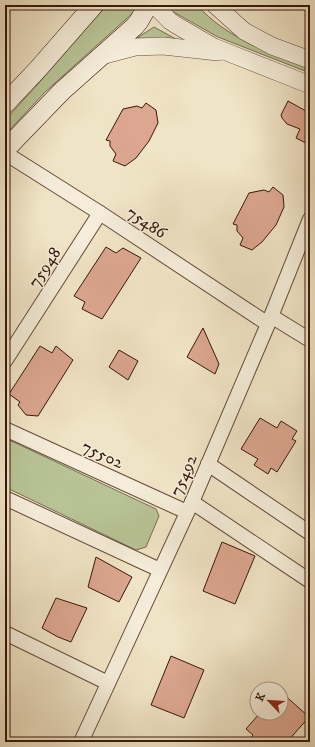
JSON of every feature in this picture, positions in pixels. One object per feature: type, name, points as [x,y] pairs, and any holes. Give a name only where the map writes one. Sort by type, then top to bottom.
[{"type":"main road","points":[[5,104],[94,5]]},
{"type":"main road","points":[[5,151],[62,91],[134,26],[152,6]]},
{"type":"street","points":[[215,5],[244,31],[272,46],[310,60]]},
{"type":"street","points":[[152,6],[176,25],[214,47],[310,85]]},
{"type":"street","points":[[101,56],[135,47],[163,46],[228,53]]},
{"type":"street","name":"75486","points":[[5,151],[269,320],[310,340]]},
{"type":"street","name":"75948","points":[[5,361],[100,213]]},
{"type":"street","name":"75492","points":[[81,742],[208,464],[310,219]]},
{"type":"street","name":"75502","points":[[5,429],[189,507],[310,581]]},
{"type":"street","points":[[208,464],[310,533]]},
{"type":"street","points":[[5,498],[160,570]]},
{"type":"street","points":[[5,633],[108,684]]},
{"type":"green space","points":[[107,5],[130,5],[136,10],[45,92],[5,135],[5,120]]},
{"type":"green space","points":[[174,5],[197,5],[221,27],[264,50],[310,68],[310,73],[218,37],[170,10]]},
{"type":"green space","points":[[154,27],[194,49],[165,40],[137,38]]},
{"type":"green space","points":[[5,438],[156,509],[159,516],[146,547],[136,550],[5,487]]},
{"type":"building","points":[[288,101],[306,111],[310,104],[310,145],[296,138],[300,129],[287,124],[282,118],[281,115]]},
{"type":"building","points":[[146,103],[156,110],[158,123],[149,141],[136,158],[125,166],[113,161],[116,154],[110,146],[110,141],[106,140],[123,109],[137,106],[142,108]]},
{"type":"building","points":[[273,187],[283,195],[284,207],[276,225],[262,242],[252,250],[240,245],[243,238],[237,231],[237,225],[233,224],[249,193],[264,190],[269,192]]},
{"type":"building","points":[[106,247],[116,253],[123,248],[141,258],[102,319],[82,309],[85,302],[74,296]]},
{"type":"building","points":[[203,328],[219,364],[215,374],[187,357]]},
{"type":"building","points":[[40,346],[52,353],[56,346],[73,360],[38,416],[26,415],[18,405],[20,402],[9,394]]},
{"type":"building","points":[[119,350],[138,361],[128,380],[109,367]]},
{"type":"building","points":[[260,418],[277,428],[281,421],[297,431],[292,439],[296,441],[277,472],[271,468],[268,474],[254,465],[258,459],[241,449]]},
{"type":"building","points":[[222,542],[255,556],[235,604],[203,591]]},
{"type":"building","points":[[96,557],[132,577],[119,602],[88,587]]},
{"type":"building","points":[[56,598],[87,608],[71,642],[42,628]]},
{"type":"building","points":[[171,656],[204,670],[184,718],[151,705]]},
{"type":"building","points":[[289,699],[309,717],[287,742],[247,742],[253,735],[246,729],[253,721],[289,721]]}]
